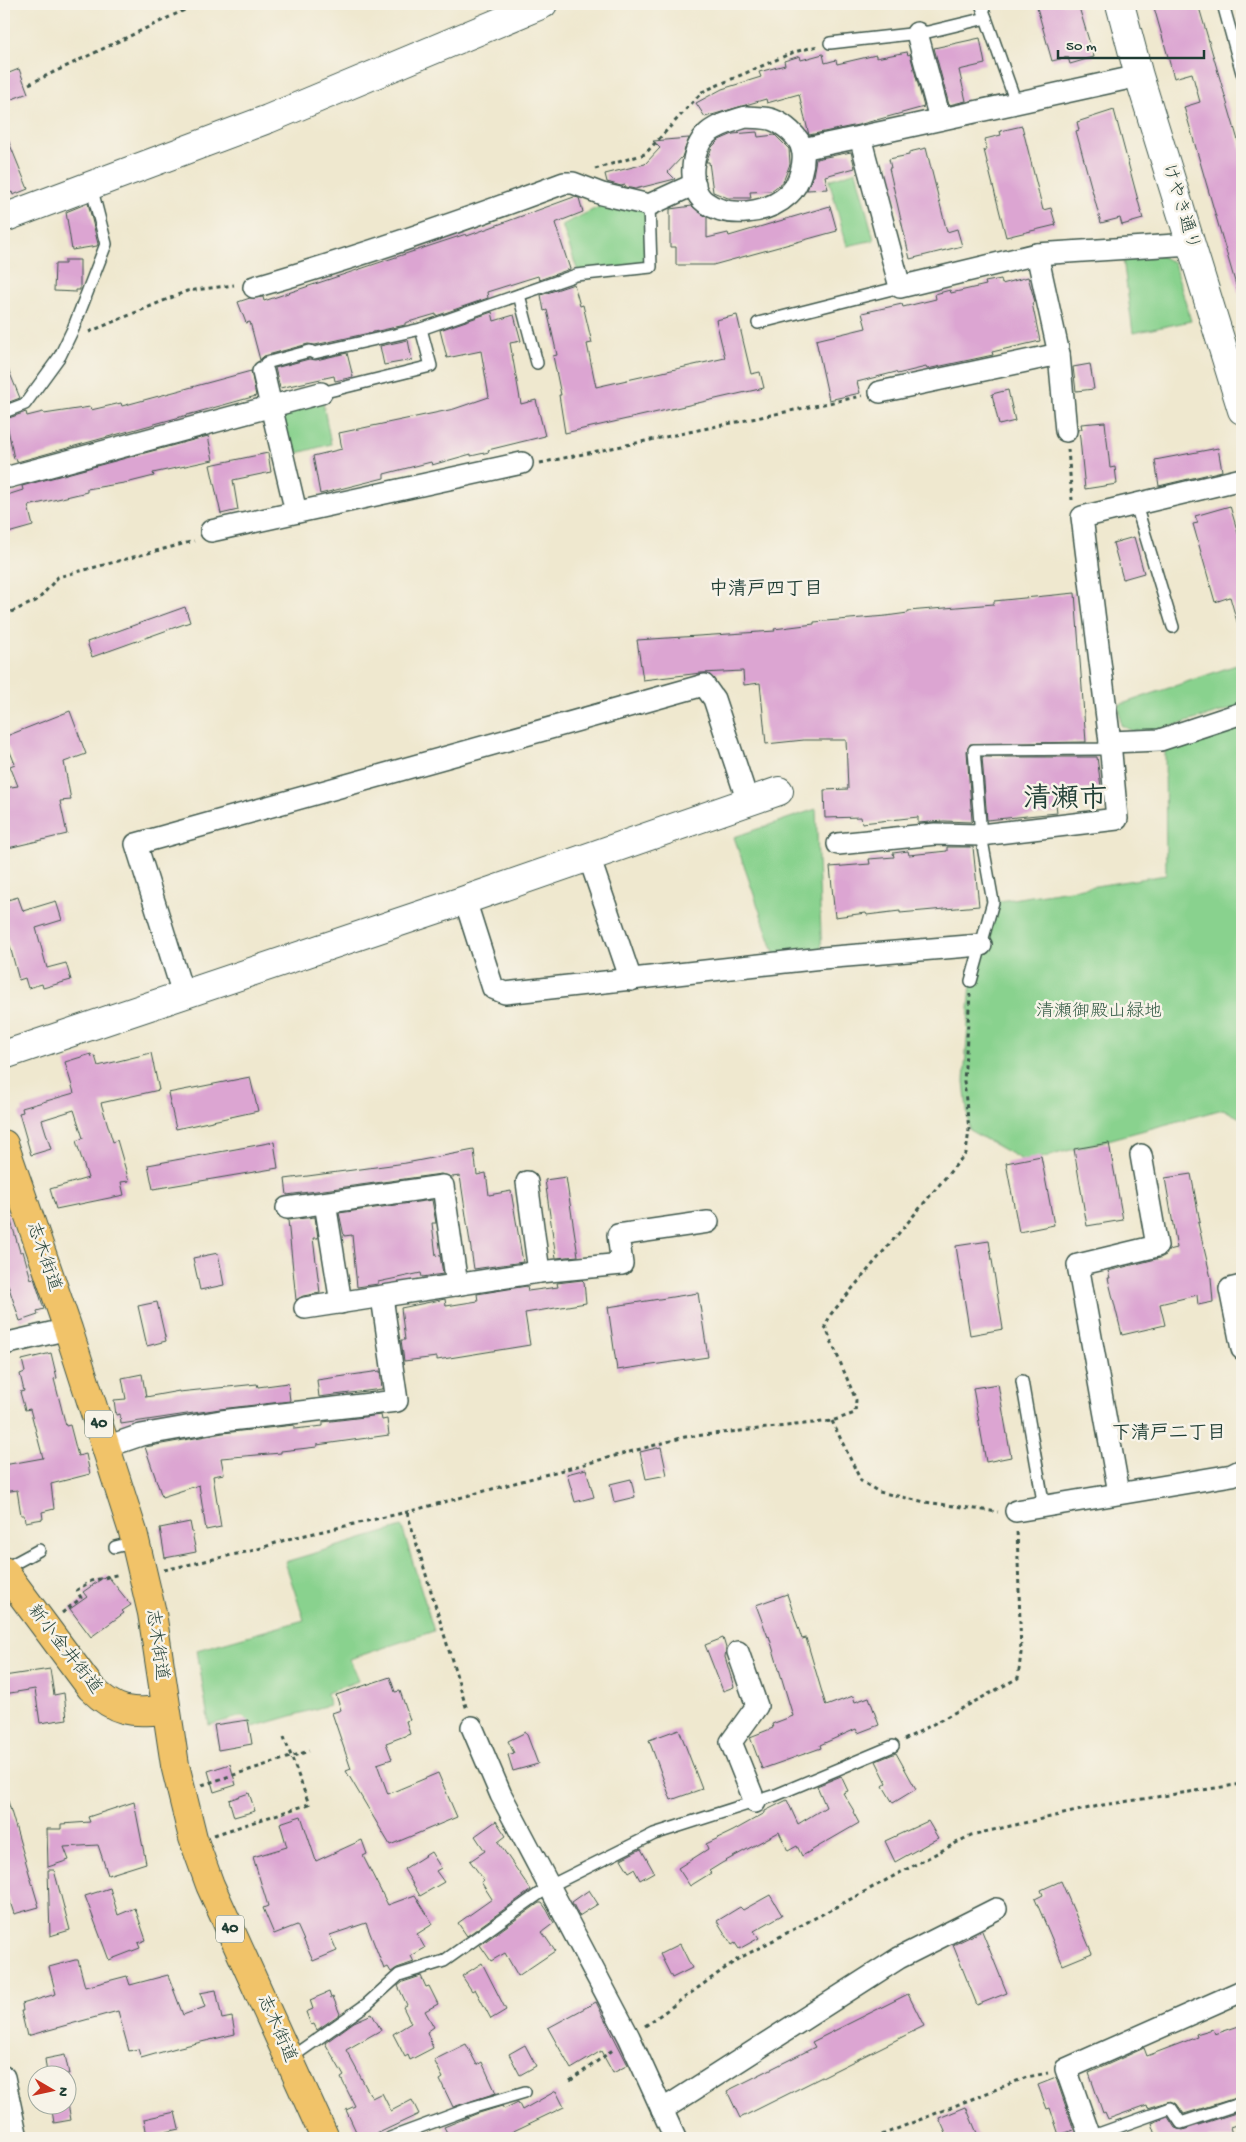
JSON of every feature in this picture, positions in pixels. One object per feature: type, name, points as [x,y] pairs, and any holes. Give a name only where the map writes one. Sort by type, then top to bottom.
[{"type":"main road","name":"志木街道","points":[[4,1144],[68,1328],[106,1446],[125,1544],[152,1613],[174,1765],[193,1838],[210,1885],[325,2138]]},
{"type":"main road","name":"新小金井街道","points":[[5,1574],[90,1688],[104,1702],[122,1710],[165,1710]]},
{"type":"street","points":[[4,218],[268,119],[544,4]]},
{"type":"street","name":"けやき通り","points":[[1120,4],[1140,76],[1242,410]]},
{"type":"street","points":[[918,33],[940,120]]},
{"type":"street","points":[[802,149],[1140,76]]},
{"type":"street","points":[[746,117],[773,120],[794,134],[802,149],[799,180],[790,194],[773,206],[748,212],[722,211],[703,201],[695,184],[693,170],[695,153],[707,134],[725,123],[746,117]]},
{"type":"street","points":[[860,137],[900,287],[1037,254],[1191,244]]},
{"type":"street","points":[[254,287],[339,263],[564,184],[573,183],[602,194],[649,205],[695,184]]},
{"type":"street","points":[[1037,254],[1059,354],[1066,431]]},
{"type":"street","points":[[880,392],[1059,354]]},
{"type":"street","points":[[264,368],[296,512]]},
{"type":"street","points":[[6,470],[321,393]]},
{"type":"street","points":[[211,531],[522,463]]},
{"type":"street","points":[[838,844],[935,834],[981,835],[1117,820],[1110,742],[1082,518],[1242,479]]},
{"type":"street","points":[[183,994],[136,844],[704,685],[714,699],[748,802]]},
{"type":"street","points":[[1110,742],[1160,740],[1242,713]]},
{"type":"street","points":[[4,1055],[465,900],[779,791]]},
{"type":"street","points":[[589,857],[631,980]]},
{"type":"street","points":[[465,900],[493,988],[505,993],[822,958],[981,945]]},
{"type":"street","points":[[1119,1493],[1078,1264],[1157,1246],[1141,1155]]},
{"type":"street","points":[[527,1182],[539,1272]]},
{"type":"street","points":[[287,1208],[443,1186],[457,1285]]},
{"type":"street","points":[[326,1203],[341,1303]]},
{"type":"street","points":[[305,1308],[539,1272],[622,1264],[618,1236],[708,1222]]},
{"type":"street","points":[[1242,1286],[1230,1289],[1242,1349]]},
{"type":"street","points":[[106,1446],[141,1436],[221,1421],[397,1401],[382,1297]]},
{"type":"street","points":[[4,1344],[68,1328]]},
{"type":"street","points":[[1016,1511],[1232,1475],[1242,1470]]},
{"type":"street","points":[[738,1652],[757,1706],[731,1742],[754,1802]]},
{"type":"street","points":[[472,1727],[501,1796],[629,2037],[675,2138]]},
{"type":"street","points":[[662,2110],[899,1958],[996,1909]]},
{"type":"street","points":[[1088,2137],[1066,2069],[1242,1991]]},
{"type":"street","points":[[4,2077],[6,2098],[17,2138]]},
{"type":"lane","points":[[981,4],[1016,103]]},
{"type":"lane","points":[[1222,4],[1242,73]]},
{"type":"lane","points":[[830,43],[918,33],[986,18]]},
{"type":"lane","points":[[4,412],[25,404],[60,356],[106,244],[91,186]]},
{"type":"lane","points":[[264,368],[310,351],[314,353],[421,329],[576,276],[651,267],[649,205]]},
{"type":"lane","points":[[758,323],[900,287]]},
{"type":"lane","points":[[519,295],[537,363]]},
{"type":"lane","points":[[321,393],[431,366],[421,329]]},
{"type":"lane","points":[[1136,505],[1173,627]]},
{"type":"lane","points":[[971,981],[993,902],[981,835],[974,750],[1101,749],[1110,742]]},
{"type":"lane","points":[[1022,1381],[1044,1507]]},
{"type":"lane","points":[[5,1574],[40,1550]]},
{"type":"lane","points":[[289,2059],[367,2004],[399,1975],[444,1961],[550,1886],[654,1834],[776,1795],[893,1746]]},
{"type":"lane","points":[[390,2138],[525,2092]]},
{"type":"lane","points":[[1088,2137],[1171,2108],[1181,2123],[1242,2103]]},
{"type":"path","points":[[29,84],[197,4]]},
{"type":"path","points":[[573,183],[585,172],[645,154],[702,92],[794,52],[830,43]]},
{"type":"path","points":[[67,342],[186,291],[244,284],[254,287]]},
{"type":"path","points":[[522,463],[529,465],[880,392]]},
{"type":"path","points":[[1066,431],[1073,507],[1082,518]]},
{"type":"path","points":[[4,615],[38,600],[58,578],[204,539],[211,531]]},
{"type":"path","points":[[62,1613],[81,1598],[77,1590],[91,1581],[255,1550],[288,1539],[407,1512],[685,1437],[832,1421],[855,1413],[856,1400],[825,1326],[831,1314],[966,1153],[969,1130],[964,1080],[971,981]]},
{"type":"path","points":[[832,1421],[861,1480],[879,1492],[925,1502],[994,1512],[1016,1511],[1021,1652],[1018,1678],[893,1746]]},
{"type":"path","points":[[407,1512],[472,1727]]},
{"type":"path","points":[[214,1835],[309,1804],[284,1737]]},
{"type":"path","points":[[196,1787],[292,1758],[309,1751]]},
{"type":"path","points":[[570,2081],[738,1959],[883,1884],[970,1835],[1103,1805],[1242,1784]]},
{"type":"path","points":[[874,2138],[1027,2077],[1066,2069]]},
{"type":"green space","points":[[856,171],[874,240],[847,246],[829,180]]},
{"type":"green space","points":[[617,198],[649,205],[651,267],[579,275],[562,225]]},
{"type":"green space","points":[[1161,256],[1174,263],[1191,321],[1133,333],[1123,259]]},
{"type":"green space","points":[[321,393],[331,444],[283,457],[271,406]]},
{"type":"green space","points":[[1242,663],[1242,706],[1159,730],[1132,731],[1121,725],[1119,705]]},
{"type":"green space","name":"清瀬御殿山緑地","points":[[1242,725],[1242,1119],[1223,1109],[1026,1162],[969,1130],[964,1081],[971,981],[993,902],[1166,875],[1165,745]]},
{"type":"green space","points":[[816,809],[822,958],[778,964],[734,837]]},
{"type":"green space","points":[[402,1527],[434,1631],[350,1659],[358,1681],[327,1693],[329,1705],[253,1727],[242,1716],[209,1725],[197,1650],[304,1620],[285,1562]]},
{"type":"building","points":[[1036,4],[1078,4],[1094,57],[1070,64],[1068,57],[1052,61]]},
{"type":"building","points":[[1153,4],[1198,4],[1242,154],[1242,292],[1238,292],[1184,107],[1200,102],[1192,73],[1174,78]]},
{"type":"building","points":[[980,38],[985,64],[959,70],[966,101],[949,105],[934,48]]},
{"type":"building","points":[[907,52],[908,55],[910,54],[924,107],[858,125],[809,135],[799,94],[767,103],[766,99],[705,117],[696,103],[722,89],[761,77],[759,72],[785,65],[784,61],[800,56],[801,60],[823,54],[825,63],[836,60],[837,64],[876,55],[876,58]]},
{"type":"building","points":[[19,69],[28,93],[7,101],[4,92],[4,75]]},
{"type":"building","points":[[1114,110],[1143,219],[1122,225],[1120,218],[1101,223],[1076,131],[1079,130],[1077,122]]},
{"type":"building","points":[[1022,126],[1043,210],[1051,208],[1056,225],[1006,237],[984,150],[987,150],[985,139],[1001,135],[1000,131]]},
{"type":"building","points":[[4,130],[28,189],[13,195],[12,192],[4,196]]},
{"type":"building","points":[[757,132],[758,137],[775,135],[789,149],[790,164],[783,182],[771,191],[750,192],[751,198],[728,198],[713,192],[709,162],[706,162],[712,147],[719,140],[733,134]]},
{"type":"building","points":[[689,138],[682,157],[668,172],[675,179],[635,189],[607,182],[605,174],[645,164],[660,148],[653,141]]},
{"type":"building","points":[[926,148],[947,232],[957,229],[962,246],[910,259],[889,168],[891,168],[889,159],[909,155],[909,152]]},
{"type":"building","points":[[851,152],[855,168],[825,176],[828,189],[807,190],[813,176],[816,159]]},
{"type":"building","points":[[574,197],[579,198],[583,212],[555,223],[570,269],[539,280],[538,276],[487,292],[488,298],[436,316],[436,314],[405,323],[405,325],[315,345],[308,344],[264,356],[260,360],[250,322],[246,323],[238,302],[250,298],[263,297],[264,301],[466,234],[467,236]]},
{"type":"building","points":[[88,203],[98,244],[97,246],[72,250],[66,212]]},
{"type":"building","points":[[692,206],[707,217],[707,238],[728,233],[729,236],[830,206],[837,231],[713,265],[676,265],[676,247],[670,247],[670,209]]},
{"type":"building","points":[[65,260],[80,260],[80,290],[76,290],[76,292],[54,291],[55,264],[65,264]]},
{"type":"building","points":[[1028,277],[1035,302],[1032,303],[1040,341],[992,352],[993,355],[927,369],[926,367],[897,374],[896,372],[857,382],[860,393],[829,400],[816,340],[866,328],[862,313],[902,304],[903,307],[936,299],[935,294],[950,290],[951,293],[986,285],[985,282],[1001,279],[1002,284]]},
{"type":"building","points":[[574,284],[580,306],[583,305],[592,343],[587,344],[596,387],[725,358],[716,320],[737,315],[751,374],[760,372],[764,388],[565,433],[559,395],[561,395],[553,356],[557,355],[547,310],[544,311],[541,295]]},
{"type":"building","points":[[492,312],[494,321],[514,315],[521,341],[510,343],[521,404],[536,400],[545,436],[488,450],[489,452],[471,456],[471,454],[432,465],[431,462],[384,474],[384,478],[320,494],[313,456],[342,449],[339,433],[454,409],[489,397],[481,351],[447,358],[440,330]]},
{"type":"building","points":[[408,340],[412,360],[384,365],[380,346]]},
{"type":"building","points":[[347,353],[353,377],[335,381],[334,376],[280,388],[275,368],[309,359],[316,360]]},
{"type":"building","points":[[4,359],[20,398],[4,404]]},
{"type":"building","points":[[1090,364],[1094,389],[1076,391],[1073,367]]},
{"type":"building","points":[[251,371],[256,396],[17,462],[16,458],[14,459],[6,419],[26,412],[27,416],[43,412],[44,414],[90,407],[91,410],[121,403],[122,406]]},
{"type":"building","points":[[1008,390],[1015,421],[999,425],[992,394]]},
{"type":"building","points":[[1105,422],[1110,468],[1115,467],[1117,484],[1085,489],[1079,429],[1082,429],[1081,424]]},
{"type":"building","points":[[208,436],[213,460],[153,473],[154,476],[130,482],[87,489],[87,492],[28,506],[33,526],[8,533],[4,515],[4,496],[23,490],[22,486]]},
{"type":"building","points":[[1218,448],[1222,471],[1159,486],[1155,460]]},
{"type":"building","points":[[268,453],[271,472],[233,480],[238,510],[221,514],[210,465]]},
{"type":"building","points":[[1230,506],[1242,547],[1242,624],[1238,625],[1230,597],[1215,602],[1193,524],[1198,523],[1195,516]]},
{"type":"building","points":[[1134,537],[1144,573],[1123,579],[1113,543]]},
{"type":"building","points":[[1075,593],[1086,742],[970,744],[967,751],[971,822],[944,821],[918,823],[918,817],[862,823],[861,817],[825,818],[824,790],[848,789],[846,740],[804,740],[766,744],[760,683],[744,685],[743,671],[701,673],[643,680],[637,640],[775,631],[774,629],[814,624],[814,622],[886,616],[908,613],[908,611],[994,604],[994,601]]},
{"type":"building","points":[[185,607],[190,622],[92,657],[87,642]]},
{"type":"building","points":[[70,711],[86,754],[64,762],[71,800],[60,801],[67,834],[4,849],[4,788],[18,786],[10,766],[15,764],[4,737]]},
{"type":"building","points":[[982,757],[1097,757],[1101,787],[1060,792],[1061,803],[1056,803],[1057,813],[987,820]]},
{"type":"building","points":[[947,847],[973,847],[979,906],[900,913],[900,911],[867,915],[866,913],[835,917],[830,867],[870,864],[869,859],[894,857],[893,853],[908,851],[909,855],[947,851]]},
{"type":"building","points":[[18,897],[23,911],[56,901],[62,920],[36,928],[47,968],[66,963],[71,980],[43,988],[42,984],[28,988],[25,978],[19,980],[4,924],[4,901]]},
{"type":"building","points":[[151,1053],[159,1090],[101,1103],[113,1142],[117,1140],[129,1181],[121,1182],[124,1195],[56,1209],[50,1189],[88,1178],[76,1141],[83,1138],[74,1110],[42,1120],[51,1149],[31,1155],[19,1113],[23,1112],[22,1108],[74,1093],[65,1062],[91,1054],[92,1057],[95,1056],[98,1066]]},
{"type":"building","points":[[250,1077],[258,1111],[176,1129],[168,1093]]},
{"type":"building","points":[[274,1142],[278,1168],[153,1189],[148,1165]]},
{"type":"building","points":[[1109,1143],[1123,1220],[1087,1226],[1074,1149]]},
{"type":"building","points":[[474,1150],[477,1175],[486,1173],[489,1195],[511,1191],[523,1262],[474,1269],[460,1176],[452,1177],[441,1174],[287,1195],[285,1179],[406,1163]]},
{"type":"building","points":[[1041,1156],[1054,1225],[1019,1232],[1006,1163]]},
{"type":"building","points":[[1191,1174],[1200,1222],[1198,1223],[1211,1278],[1213,1302],[1198,1305],[1197,1295],[1160,1304],[1165,1325],[1122,1335],[1108,1271],[1160,1258],[1166,1255],[1169,1250],[1177,1248],[1165,1178]]},
{"type":"building","points":[[566,1177],[578,1256],[556,1258],[545,1180]]},
{"type":"building","points":[[432,1200],[436,1223],[432,1223],[436,1256],[440,1255],[443,1274],[422,1277],[421,1273],[378,1282],[378,1284],[357,1287],[352,1235],[344,1236],[339,1213]]},
{"type":"building","points":[[8,1211],[20,1252],[23,1251],[31,1279],[34,1278],[44,1309],[37,1311],[38,1315],[20,1321],[4,1273],[4,1212]]},
{"type":"building","points":[[315,1217],[318,1238],[313,1238],[320,1293],[303,1296],[296,1300],[288,1220]]},
{"type":"building","points":[[989,1241],[1003,1329],[970,1335],[956,1246]]},
{"type":"building","points":[[218,1253],[224,1285],[200,1290],[193,1258]]},
{"type":"building","points":[[582,1280],[584,1282],[586,1303],[525,1313],[530,1345],[437,1360],[437,1357],[404,1361],[401,1340],[405,1340],[401,1308],[445,1299],[446,1306],[478,1301],[477,1294],[527,1286],[528,1291],[558,1287],[557,1283]]},
{"type":"building","points":[[698,1293],[708,1357],[617,1370],[608,1307]]},
{"type":"building","points":[[157,1302],[166,1341],[147,1346],[138,1306]]},
{"type":"building","points":[[51,1353],[57,1378],[54,1379],[66,1426],[70,1425],[78,1456],[86,1454],[90,1474],[51,1484],[54,1509],[42,1512],[43,1519],[25,1522],[24,1515],[21,1515],[17,1490],[4,1492],[4,1465],[43,1458],[30,1409],[25,1410],[20,1392],[24,1391],[20,1374],[25,1372],[22,1360]]},
{"type":"building","points":[[380,1371],[382,1389],[319,1397],[317,1380]]},
{"type":"building","points":[[142,1374],[146,1397],[179,1391],[257,1384],[258,1387],[288,1383],[290,1401],[220,1409],[121,1424],[120,1414],[116,1415],[114,1400],[126,1399],[122,1378]]},
{"type":"building","points":[[998,1384],[1011,1457],[986,1462],[973,1388]]},
{"type":"building","points":[[381,1415],[382,1420],[387,1419],[389,1435],[281,1451],[281,1453],[221,1458],[224,1474],[213,1476],[221,1527],[206,1530],[199,1485],[162,1497],[145,1447],[223,1433],[294,1425],[294,1429],[323,1426],[323,1422]]},
{"type":"building","points":[[661,1447],[667,1475],[646,1479],[640,1452]]},
{"type":"building","points":[[586,1469],[594,1497],[575,1502],[567,1474]]},
{"type":"building","points":[[631,1479],[635,1497],[614,1502],[610,1484]]},
{"type":"building","points":[[190,1522],[196,1552],[165,1558],[160,1528]]},
{"type":"building","points":[[107,1575],[131,1605],[122,1611],[124,1613],[91,1637],[70,1609],[87,1597],[83,1592]]},
{"type":"building","points":[[787,1594],[802,1639],[806,1638],[826,1706],[853,1696],[855,1702],[869,1697],[879,1725],[858,1733],[856,1729],[820,1745],[821,1748],[762,1769],[750,1737],[773,1728],[772,1724],[793,1716],[769,1636],[756,1605]]},
{"type":"building","points":[[723,1638],[726,1648],[725,1657],[734,1687],[723,1691],[705,1645]]},
{"type":"building","points":[[50,1669],[54,1695],[64,1693],[67,1719],[40,1723],[35,1689],[4,1694],[4,1676]]},
{"type":"building","points":[[390,1677],[395,1692],[400,1691],[410,1720],[406,1721],[410,1734],[386,1743],[392,1759],[377,1764],[388,1794],[438,1773],[457,1817],[390,1845],[346,1771],[351,1769],[332,1713],[341,1710],[336,1695]]},
{"type":"building","points":[[248,1720],[252,1744],[218,1750],[214,1725]]},
{"type":"building","points":[[679,1729],[702,1789],[671,1800],[649,1740]]},
{"type":"building","points":[[526,1732],[538,1764],[513,1771],[508,1755],[514,1753],[508,1741]]},
{"type":"building","points":[[896,1753],[916,1789],[893,1803],[883,1786],[887,1783],[876,1761]]},
{"type":"building","points":[[230,1764],[236,1785],[214,1792],[208,1771]]},
{"type":"building","points":[[841,1776],[848,1791],[843,1793],[859,1823],[802,1856],[797,1846],[788,1851],[779,1832],[722,1863],[709,1871],[711,1873],[690,1886],[678,1868],[708,1849],[706,1844],[787,1800],[798,1824],[826,1807],[817,1786]]},
{"type":"building","points":[[249,1793],[255,1811],[234,1817],[229,1800]]},
{"type":"building","points":[[8,1801],[39,1907],[14,1914],[7,1892],[4,1893],[4,1802]]},
{"type":"building","points":[[134,1802],[146,1863],[108,1875],[98,1845],[64,1847],[69,1860],[48,1867],[47,1829],[61,1829],[61,1824],[90,1822],[88,1817]]},
{"type":"building","points":[[301,1816],[316,1861],[362,1840],[367,1854],[363,1856],[388,1905],[415,1895],[433,1924],[417,1934],[425,1948],[411,1956],[414,1962],[391,1972],[388,1967],[384,1969],[366,1923],[330,1935],[337,1951],[313,1961],[297,1925],[274,1934],[263,1908],[268,1906],[253,1857],[287,1847],[280,1823]]},
{"type":"building","points":[[496,1821],[506,1836],[498,1842],[531,1890],[467,1936],[458,1923],[492,1899],[481,1882],[484,1880],[470,1861],[485,1851],[475,1836]]},
{"type":"building","points":[[928,1821],[938,1838],[895,1862],[885,1841]]},
{"type":"building","points":[[641,1849],[654,1872],[640,1880],[634,1869],[629,1872],[621,1859]]},
{"type":"building","points":[[431,1852],[441,1868],[436,1871],[444,1882],[420,1896],[404,1869]]},
{"type":"building","points":[[48,1870],[54,1870],[70,1930],[50,1936]]},
{"type":"building","points":[[1061,1881],[1092,1953],[1063,1965],[1035,1899],[1043,1895],[1041,1890]]},
{"type":"building","points":[[110,1888],[118,1915],[135,1908],[146,1940],[138,1943],[140,1948],[109,1960],[85,1896]]},
{"type":"building","points":[[589,1890],[598,1904],[579,1916],[572,1902]]},
{"type":"building","points":[[770,1895],[782,1915],[754,1931],[759,1938],[739,1949],[735,1943],[732,1945],[717,1921],[740,1907],[743,1910]]},
{"type":"building","points":[[539,1903],[542,1903],[554,1923],[542,1932],[555,1951],[518,1976],[505,1953],[491,1961],[480,1945]]},
{"type":"building","points":[[982,1931],[1007,1993],[977,2005],[953,1945]]},
{"type":"building","points":[[680,1944],[692,1968],[672,1978],[660,1954]]},
{"type":"building","points":[[78,1960],[85,1987],[127,1976],[130,1985],[168,1975],[183,2015],[205,2007],[200,1993],[216,1990],[222,2019],[232,2017],[235,2034],[141,2058],[138,2049],[129,2051],[118,2011],[27,2036],[21,2011],[23,2011],[22,2004],[56,1994],[49,1967]]},
{"type":"building","points":[[482,1963],[506,2010],[491,2019],[475,1989],[472,1991],[462,1976]]},
{"type":"building","points":[[421,1976],[426,1987],[429,1986],[438,2004],[425,2011],[434,2027],[427,2032],[433,2048],[410,2060],[408,2055],[405,2057],[393,2034],[411,2023],[403,2007],[407,2005],[398,1986],[403,1982]]},
{"type":"building","points":[[329,1992],[340,2014],[317,2030],[314,2024],[311,2025],[306,2012],[313,2009],[310,2000]]},
{"type":"building","points":[[908,1994],[924,2026],[740,2118],[727,2091],[815,2047],[812,2042]]},
{"type":"building","points":[[596,2002],[628,2065],[613,2073],[601,2051],[571,2069],[548,2028]]},
{"type":"building","points":[[372,2014],[381,2030],[346,2050],[372,2098],[382,2093],[391,2111],[412,2100],[419,2114],[368,2138],[359,2138],[346,2110],[355,2106],[341,2078],[344,2076],[325,2043],[354,2022]]},
{"type":"building","points":[[1242,2025],[1242,2096],[1184,2114],[1177,2104],[1171,2101],[1148,2108],[1147,2105],[1108,2119],[1105,2112],[1103,2113],[1089,2073],[1144,2048],[1147,2056],[1197,2037],[1196,2034],[1213,2029],[1215,2034]]},
{"type":"building","points":[[466,2044],[477,2065],[482,2062],[496,2093],[453,2107],[440,2080],[443,2078],[434,2060]]},
{"type":"building","points":[[525,2045],[536,2066],[520,2075],[509,2054]]},
{"type":"building","points":[[65,2055],[67,2064],[46,2064],[45,2059]]},
{"type":"building","points":[[1056,2078],[1074,2130],[1059,2135],[1050,2108],[1047,2109],[1038,2085]]},
{"type":"building","points":[[556,2091],[564,2107],[499,2138],[450,2138],[444,2127],[502,2106],[504,2109],[518,2102],[522,2110]]},
{"type":"building","points":[[966,2107],[979,2138],[948,2138],[939,2118]]},
{"type":"building","points":[[1242,2111],[1242,2123],[1230,2127],[1233,2138],[1157,2138],[1152,2123],[1168,2117],[1175,2128],[1183,2130]]},
{"type":"building","points":[[175,2112],[179,2129],[147,2136],[144,2119]]},
{"type":"building","points":[[53,2114],[70,2114],[71,2120],[54,2123]]},
{"type":"district","name":"中清戸四丁目","points":[[766,590]]},
{"type":"district","name":"清瀬市","points":[[1065,800]]},
{"type":"district","name":"下清戸二丁目","points":[[1169,1434]]}]
